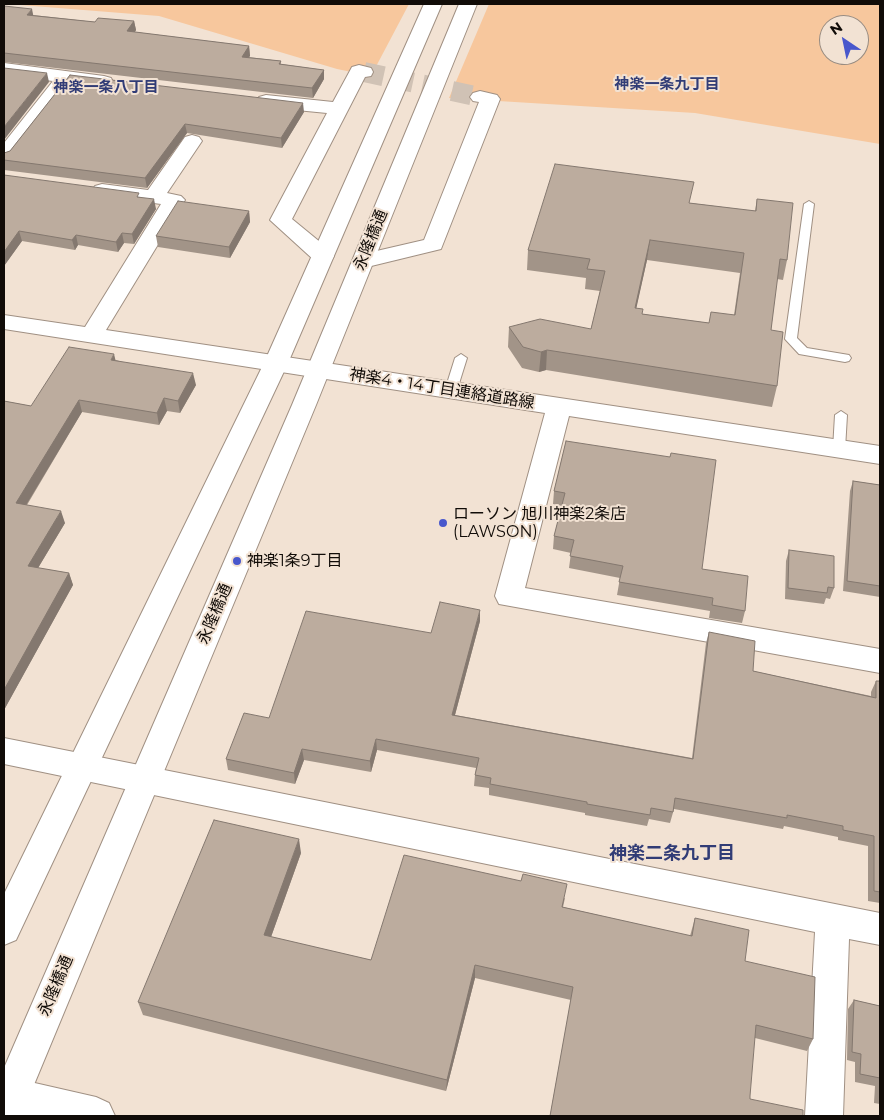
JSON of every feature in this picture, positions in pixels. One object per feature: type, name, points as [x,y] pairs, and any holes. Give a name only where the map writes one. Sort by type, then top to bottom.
[{"type":"street","points":[[4,930],[276,363],[433,4]]},
{"type":"street","name":"永隆橋通","points":[[6,1100],[145,780],[319,370],[454,34],[468,4]]},
{"type":"street","points":[[4,69],[124,84]]},
{"type":"street","points":[[322,256],[281,220],[359,71],[364,72]]},
{"type":"street","points":[[4,156],[66,77]]},
{"type":"street","points":[[363,261],[433,244],[490,99],[480,97]]},
{"type":"street","points":[[248,98],[340,109]]},
{"type":"street","points":[[154,197],[192,141]]},
{"type":"street","points":[[79,187],[174,200],[91,336]]},
{"type":"street","name":"神楽4・14丁目連絡道路線","points":[[4,322],[880,455]]},
{"type":"street","points":[[559,406],[509,596],[880,661]]},
{"type":"street","points":[[4,752],[880,929]]},
{"type":"street","points":[[824,1116],[833,921]]},
{"type":"street","points":[[6,1100],[96,1116]]},
{"type":"lane","points":[[809,204],[791,339],[803,351],[845,358]]},
{"type":"lane","points":[[451,390],[461,358]]},
{"type":"lane","points":[[839,449],[841,415]]},
{"type":"shaded area","points":[[8,4],[409,4],[371,76],[337,69],[159,16]]},
{"type":"shaded area","points":[[489,4],[880,4],[880,144],[695,113],[449,98]]},
{"type":"building","points":[[4,6],[32,9],[27,15],[95,22],[98,18],[134,21],[127,31],[249,46],[242,57],[281,61],[279,64],[324,70],[312,88],[4,53]]},
{"type":"building","points":[[4,68],[47,73],[4,127]]},
{"type":"building","points":[[70,75],[303,103],[281,138],[185,124],[145,178],[4,160],[4,153],[10,151]]},
{"type":"building","points":[[555,164],[694,182],[689,203],[756,211],[757,199],[793,203],[787,260],[780,259],[771,330],[783,332],[777,386],[547,350],[541,352],[523,347],[509,327],[540,319],[591,329],[605,271],[587,269],[590,259],[528,250]],"holes":[[[650,240],[744,253],[735,315],[711,312],[709,323],[642,314],[643,309],[635,308]]]},
{"type":"building","points":[[4,175],[139,193],[137,197],[154,199],[132,234],[122,233],[116,242],[76,235],[72,240],[19,231],[4,252]]},
{"type":"building","points":[[178,201],[249,211],[229,247],[156,236]]},
{"type":"building","points":[[69,347],[114,354],[111,360],[193,373],[178,401],[164,398],[157,413],[79,400],[16,503],[61,511],[28,566],[69,573],[4,690],[4,401],[31,406]]},
{"type":"building","points":[[566,441],[670,457],[671,453],[716,460],[702,569],[748,576],[745,611],[712,605],[713,598],[619,582],[623,566],[570,556],[574,540],[554,536],[565,493],[554,491]]},
{"type":"building","points":[[853,481],[880,485],[880,586],[847,581]]},
{"type":"building","points":[[789,550],[834,556],[834,588],[828,587],[827,593],[788,588]]},
{"type":"building","points":[[440,602],[480,610],[452,715],[693,759],[709,632],[755,641],[753,671],[876,698],[876,681],[880,681],[880,892],[874,891],[874,836],[843,830],[843,826],[787,815],[787,818],[675,798],[673,812],[651,808],[650,815],[587,804],[587,802],[490,784],[491,778],[475,775],[479,758],[376,739],[370,761],[302,749],[294,773],[226,759],[244,713],[269,718],[306,611],[431,633]]},
{"type":"building","points":[[214,820],[299,839],[264,935],[371,960],[404,855],[521,881],[523,874],[567,884],[562,907],[692,936],[695,918],[749,930],[745,961],[815,977],[813,1039],[756,1025],[750,1099],[803,1110],[803,1116],[550,1116],[573,987],[475,965],[447,1080],[138,1002]]},
{"type":"building","points":[[854,1000],[880,1006],[880,1078],[860,1074],[861,1054],[852,1052]]},
{"type":"tunnel","points":[[364,72],[480,97]]},
{"type":"place","name":"ローソン 旭川神楽2条店 (LAWSON)","points":[[443,523]]},
{"type":"place","name":"神楽1条9丁目","points":[[237,561]]},
{"type":"district","name":"神楽一条九丁目","points":[[667,85]]},
{"type":"district","name":"神楽一条八丁目","points":[[106,88]]},
{"type":"district","name":"神楽二条九丁目","points":[[672,854]]}]
